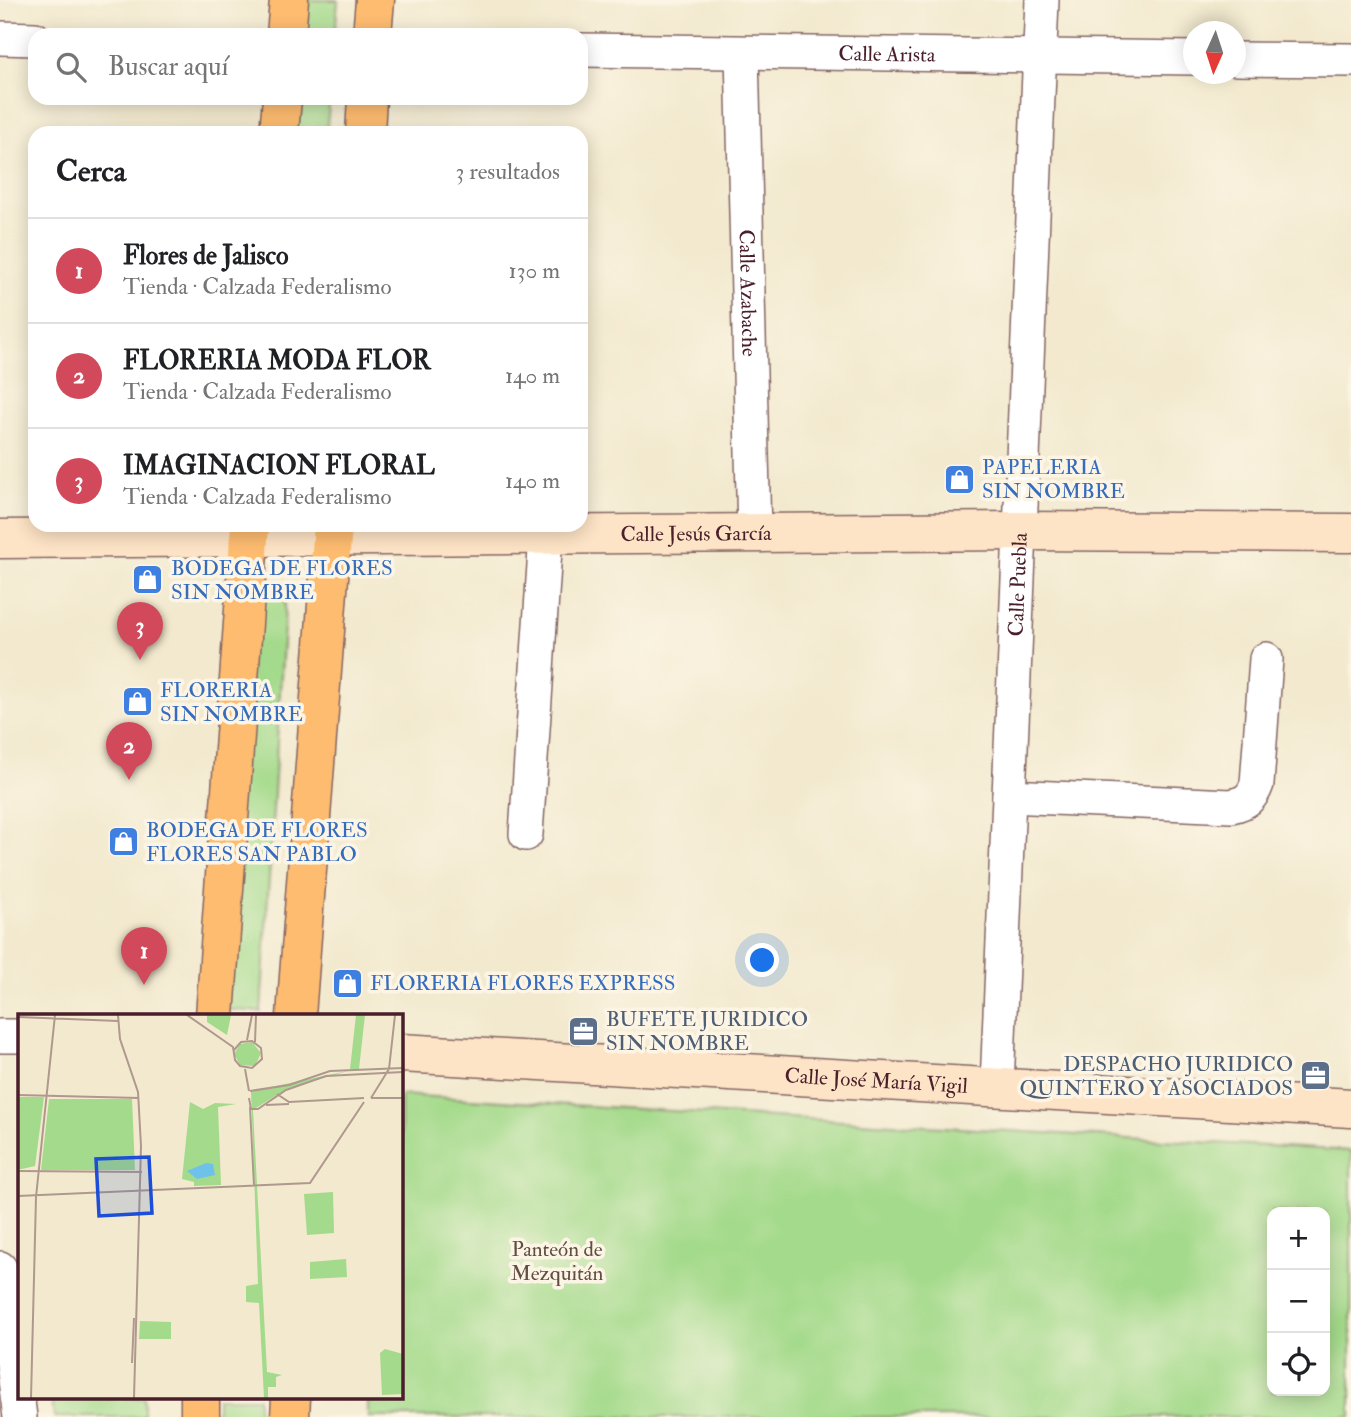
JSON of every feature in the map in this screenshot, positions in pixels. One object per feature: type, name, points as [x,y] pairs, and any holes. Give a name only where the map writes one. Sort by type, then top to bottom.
[{"type":"main road","points":[[287,28],[289,0]]},
{"type":"main road","points":[[373,28],[375,0]]},
{"type":"main road","points":[[280,126],[281,105]]},
{"type":"main road","points":[[365,126],[367,105]]},
{"type":"main road","points":[[215,1014],[249,532]]},
{"type":"main road","points":[[296,1014],[333,532]]},
{"type":"street","name":"Calle Puebla","points":[[997,1086],[1042,0]]},
{"type":"street","points":[[0,38],[28,39]]},
{"type":"street","name":"Calle Arista","points":[[588,50],[1183,58]]},
{"type":"street","name":"Calle Azabache","points":[[743,53],[754,533]]},
{"type":"street","points":[[1246,58],[1351,60]]},
{"type":"street","name":"Calle Jesús García","points":[[386,532],[546,535],[1020,531],[1351,533]]},
{"type":"street","name":"Calle Jesús García","points":[[0,539],[218,532]]},
{"type":"street","points":[[526,834],[546,535]]},
{"type":"street","points":[[1009,796],[1231,806],[1244,804],[1253,796],[1257,784],[1266,659]]},
{"type":"street","points":[[0,1036],[18,1036]]},
{"type":"street","name":"Calle José María Vigil","points":[[402,1053],[1351,1108]]},
{"type":"street","points":[[0,1268],[5,1339],[20,1417]]},
{"type":"green space","points":[[299,0],[338,0],[336,28],[297,28]]},
{"type":"green space","points":[[291,105],[329,105],[327,126],[289,126]]},
{"type":"green space","points":[[249,589],[286,591],[261,1012],[224,1009]]},
{"type":"green space","name":"Panteón de Mezquitán","points":[[402,1095],[1351,1151],[1351,1417],[368,1417],[368,1400],[402,1400]]},
{"type":"green space","points":[[52,1400],[144,1400],[144,1417],[54,1417]]},
{"type":"green space","points":[[217,1400],[258,1400],[258,1417],[217,1417]]},
{"type":"place","name":"PAPELERIA SIN NOMBRE","points":[[959,479]]},
{"type":"place","name":"BODEGA DE FLORES SIN NOMBRE","points":[[148,580]]},
{"type":"place","name":"IMAGINACION FLORAL","points":[[140,660]]},
{"type":"place","name":"FLORERIA SIN NOMBRE","points":[[137,702]]},
{"type":"place","name":"FLORERIA MODA FLOR","points":[[129,780]]},
{"type":"place","name":"BODEGA DE FLORES FLORES SAN PABLO","points":[[123,842]]},
{"type":"place","name":"FLORERIA FLORES EXPRESS","points":[[347,983]]},
{"type":"place","name":"Flores de Jalisco","points":[[144,985]]},
{"type":"place","name":"BUFETE JURIDICO SIN NOMBRE","points":[[583,1031]]},
{"type":"place","name":"DESPACHO JURIDICO QUINTERO Y ASOCIADOS","points":[[1316,1076]]}]
